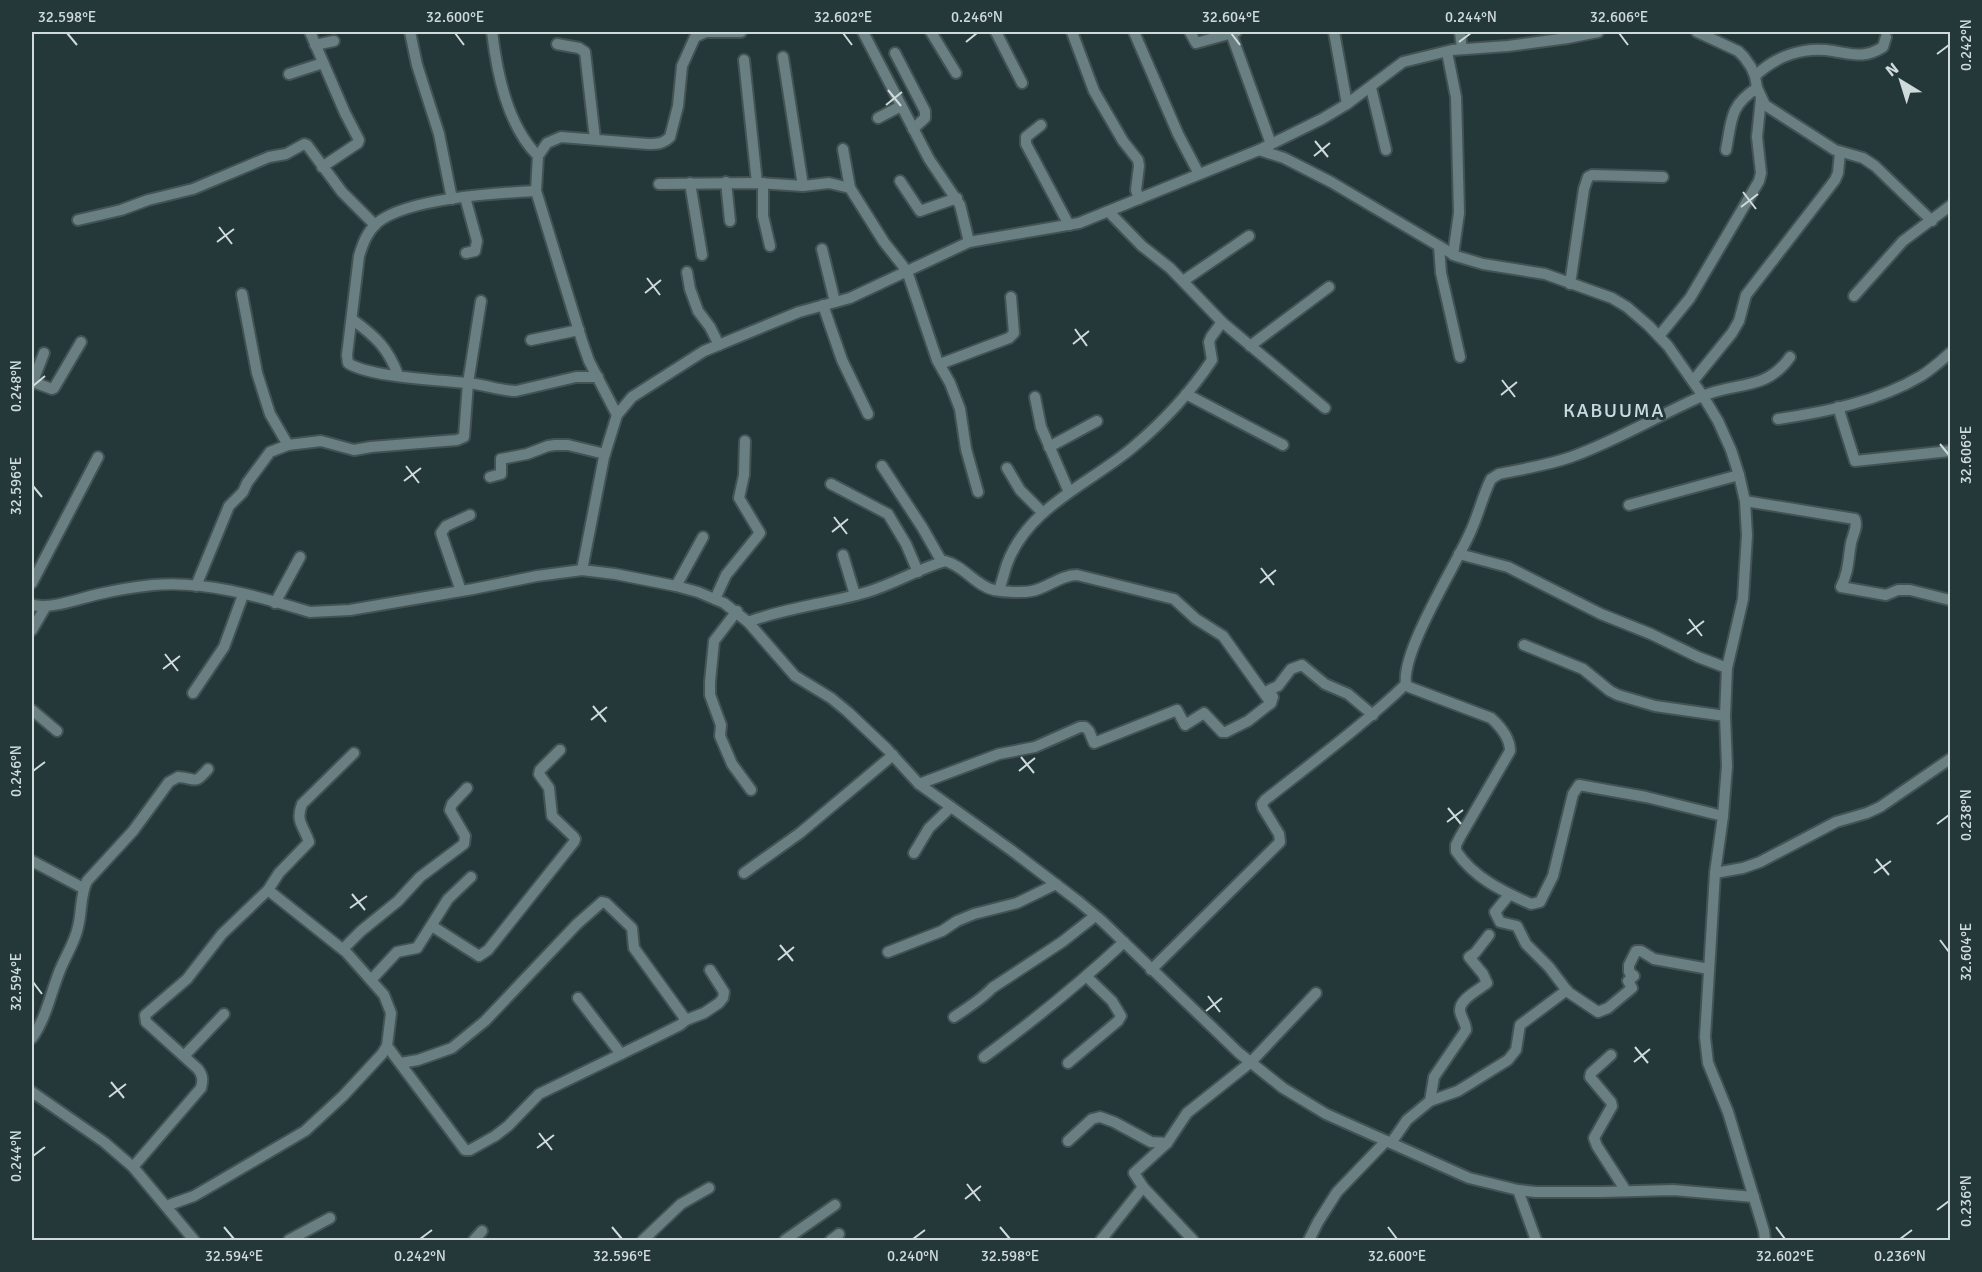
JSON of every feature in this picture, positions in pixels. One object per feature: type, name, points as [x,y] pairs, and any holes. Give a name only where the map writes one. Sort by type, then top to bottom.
[{"type":"street","points":[[310,32],[359,140],[358,143],[322,167]]},
{"type":"street","points":[[410,32],[417,65],[439,135],[452,199]]},
{"type":"street","points":[[492,32],[498,74],[509,106],[523,139],[538,156]]},
{"type":"street","points":[[617,415],[589,361],[536,191],[538,156],[547,143],[561,137],[648,144],[662,143],[670,138],[678,106],[682,66],[695,37],[698,34],[709,32],[741,32]]},
{"type":"street","points":[[863,32],[934,167],[957,198],[969,242]]},
{"type":"street","points":[[931,32],[956,73]]},
{"type":"street","points":[[996,32],[1022,82]]},
{"type":"street","points":[[1072,32],[1094,91],[1123,141],[1138,160],[1139,175],[1136,190],[1139,199]]},
{"type":"street","points":[[1134,32],[1173,124],[1199,174]]},
{"type":"street","points":[[1190,32],[1196,43],[1234,32],[1270,144]]},
{"type":"street","points":[[1334,32],[1347,104]]},
{"type":"street","points":[[1460,32],[1462,50]]},
{"type":"street","points":[[582,570],[605,454],[617,415],[632,397],[704,351],[799,312],[850,298],[969,242],[1079,223],[1109,212],[1258,150],[1322,119],[1371,88],[1403,62],[1448,51],[1568,39],[1598,32]]},
{"type":"street","points":[[1697,32],[1738,51],[1751,67],[1765,105],[1840,152],[1855,155],[1875,166],[1932,221]]},
{"type":"street","points":[[1755,76],[1774,60],[1802,50],[1826,50],[1855,55],[1875,52],[1883,47],[1886,37]]},
{"type":"street","points":[[315,45],[333,40]]},
{"type":"street","points":[[557,44],[579,48],[585,52],[595,139]]},
{"type":"street","points":[[1448,51],[1456,97],[1458,133],[1459,213],[1453,255]]},
{"type":"street","points":[[895,53],[925,111],[925,118],[913,129]]},
{"type":"street","points":[[783,57],[803,186]]},
{"type":"street","points":[[744,60],[770,246]]},
{"type":"street","points":[[289,74],[323,63]]},
{"type":"street","points":[[1371,88],[1386,150]]},
{"type":"street","points":[[1726,150],[1735,108],[1740,100],[1759,93]]},
{"type":"street","points":[[1659,336],[1690,298],[1759,181],[1761,173],[1757,137],[1759,93]]},
{"type":"street","points":[[878,118],[901,106]]},
{"type":"street","points":[[1041,125],[1026,137],[1026,144],[1069,225]]},
{"type":"street","points":[[78,220],[193,189],[269,157],[286,154],[300,145],[307,145],[342,192],[375,225]]},
{"type":"street","points":[[843,149],[850,188],[855,198],[884,242],[907,271],[940,364],[960,409],[966,449],[978,492]]},
{"type":"street","points":[[1258,150],[1284,158],[1331,182],[1453,255],[1483,264],[1545,274],[1612,298],[1627,307],[1668,346],[1703,396],[1727,440],[1745,501],[1747,536],[1744,587],[1727,668],[1725,716],[1727,766],[1715,873],[1705,1031],[1708,1063],[1728,1112],[1765,1240]]},
{"type":"street","points":[[1693,381],[1732,333],[1739,321],[1746,294],[1834,180],[1838,173],[1840,152]]},
{"type":"street","points":[[1570,284],[1584,189],[1588,177],[1592,175],[1663,177]]},
{"type":"street","points":[[900,181],[920,211],[957,198]]},
{"type":"street","points":[[659,184],[726,182],[803,186],[829,183],[850,188]]},
{"type":"street","points":[[726,182],[730,221]]},
{"type":"street","points":[[690,183],[702,255]]},
{"type":"street","points":[[536,191],[465,197],[404,209],[375,225],[364,241],[359,256],[347,355],[348,363],[356,368],[468,383],[508,391],[576,377],[598,377]]},
{"type":"street","points":[[465,197],[477,241],[475,251],[466,253]]},
{"type":"street","points":[[1854,296],[1903,241],[1950,206]]},
{"type":"street","points":[[1109,212],[1142,246],[1184,281],[1222,322],[1325,408]]},
{"type":"street","points":[[1184,281],[1249,236]]},
{"type":"street","points":[[1439,246],[1441,273],[1460,357]]},
{"type":"street","points":[[822,249],[835,302]]},
{"type":"street","points":[[687,272],[698,311],[710,327],[719,345]]},
{"type":"street","points":[[1250,346],[1329,287]]},
{"type":"street","points":[[242,294],[257,373],[270,414],[288,445]]},
{"type":"street","points":[[940,364],[1009,338],[1014,333],[1011,297]]},
{"type":"street","points":[[196,586],[229,506],[243,492],[267,455],[288,445],[321,441],[346,448],[360,449],[462,439],[465,434],[468,383],[481,301]]},
{"type":"street","points":[[822,306],[842,360],[868,414]]},
{"type":"street","points":[[353,320],[381,342],[394,363],[398,375]]},
{"type":"street","points":[[999,590],[1007,563],[1028,528],[1069,492],[1131,448],[1186,394],[1212,360],[1213,355],[1209,342],[1222,322]]},
{"type":"street","points":[[531,340],[579,330]]},
{"type":"street","points":[[44,353],[32,383],[52,389],[81,342]]},
{"type":"street","points":[[1778,419],[1838,407],[1906,385],[1924,375],[1950,354]]},
{"type":"street","points":[[1723,816],[1646,797],[1578,785],[1573,794],[1553,876],[1540,902],[1531,904],[1481,878],[1456,851],[1460,837],[1510,751],[1508,739],[1500,726],[1491,718],[1408,687],[1405,677],[1420,634],[1469,534],[1489,484],[1495,476],[1569,458],[1703,396],[1763,381],[1782,368],[1790,357]]},
{"type":"street","points":[[1186,394],[1283,445]]},
{"type":"street","points":[[1035,397],[1041,427],[1069,492]]},
{"type":"street","points":[[1838,407],[1855,461],[1950,451]]},
{"type":"street","points":[[1049,447],[1097,421]]},
{"type":"street","points":[[715,599],[726,574],[760,533],[739,498],[744,475],[745,441]]},
{"type":"street","points":[[490,477],[501,474],[501,459],[526,454],[548,446],[568,445],[605,454]]},
{"type":"street","points":[[32,583],[98,457]]},
{"type":"street","points":[[882,466],[942,562]]},
{"type":"street","points":[[1007,468],[1020,489],[1043,513]]},
{"type":"street","points":[[1629,505],[1739,475]]},
{"type":"street","points":[[831,484],[888,514],[906,544],[918,572]]},
{"type":"street","points":[[1745,501],[1855,519],[1850,559],[1841,587],[1886,595],[1898,590],[1910,590],[1950,600]]},
{"type":"street","points":[[461,591],[441,533],[446,526],[470,515]]},
{"type":"street","points":[[676,586],[703,537]]},
{"type":"street","points":[[1459,554],[1508,567],[1600,614],[1727,668]]},
{"type":"street","points":[[843,555],[855,595]]},
{"type":"street","points":[[274,603],[300,557]]},
{"type":"street","points":[[748,621],[780,610],[835,601],[855,595],[890,584],[942,562],[953,564],[986,587],[999,590],[1033,591],[1068,576],[1077,575],[1174,599],[1196,619],[1223,636],[1271,703]]},
{"type":"street","points":[[32,605],[46,606],[151,585],[180,584],[243,595],[310,612],[323,612],[350,610],[582,570],[615,574],[698,592],[737,611],[795,676],[831,698],[848,712],[920,784],[1056,884],[1095,916],[1251,1062],[1304,1102],[1469,1178],[1518,1190],[1536,1192],[1698,1191],[1754,1197]]},
{"type":"street","points":[[193,693],[224,647],[243,595]]},
{"type":"street","points":[[32,630],[46,606]]},
{"type":"street","points":[[737,611],[714,641],[710,695],[721,725],[720,736],[728,755],[751,790]]},
{"type":"street","points":[[1524,645],[1583,669],[1618,695],[1655,706],[1725,716]]},
{"type":"street","points":[[920,784],[999,754],[1035,747],[1080,727],[1085,727],[1089,731],[1094,742],[1177,710],[1185,725],[1204,713],[1222,732],[1226,732],[1248,721],[1271,703],[1273,697],[1269,690],[1278,686],[1291,669],[1302,665],[1325,684],[1348,694],[1373,715]]},
{"type":"street","points":[[1151,970],[1280,842],[1279,834],[1263,808],[1266,800],[1373,715],[1406,684]]},
{"type":"street","points":[[32,710],[57,731]]},
{"type":"street","points":[[432,926],[453,942],[481,956],[488,951],[574,842],[573,837],[552,816],[549,788],[539,774],[540,770],[560,750]]},
{"type":"street","points":[[133,1167],[201,1088],[202,1075],[146,1022],[145,1015],[187,979],[222,934],[268,890],[279,873],[309,840],[299,822],[302,804],[354,753]]},
{"type":"street","points":[[744,873],[800,833],[893,755]]},
{"type":"street","points":[[1715,873],[1760,862],[1836,822],[1868,813],[1950,759]]},
{"type":"street","points":[[32,1038],[42,1021],[73,944],[80,920],[83,888],[87,881],[133,831],[169,782],[178,777],[198,780],[208,769]]},
{"type":"street","points":[[343,949],[398,901],[420,877],[464,844],[465,836],[450,810],[452,804],[467,788]]},
{"type":"street","points":[[914,853],[929,828],[951,807]]},
{"type":"street","points":[[32,861],[83,888]]},
{"type":"street","points":[[371,980],[397,952],[417,948],[448,899],[471,877]]},
{"type":"street","points":[[888,952],[942,931],[974,914],[1017,903],[1056,884]]},
{"type":"street","points":[[166,1206],[194,1196],[305,1131],[343,1096],[387,1046],[391,1013],[384,995],[343,949],[268,890]]},
{"type":"street","points":[[1509,894],[1496,912],[1500,922],[1517,926],[1526,944],[1567,990],[1595,1011],[1604,1011],[1632,988],[1628,981],[1634,976],[1629,972],[1629,966],[1635,951],[1641,951],[1654,959],[1709,969]]},
{"type":"street","points":[[401,1063],[418,1060],[452,1048],[485,1021],[577,924],[602,902],[630,925],[634,948],[686,1020]]},
{"type":"street","points":[[954,1017],[992,988],[1062,942],[1095,916]]},
{"type":"street","points":[[1430,1101],[1434,1077],[1466,1030],[1466,1023],[1460,1011],[1462,1004],[1487,983],[1483,974],[1468,957],[1475,953],[1489,935]]},
{"type":"street","points":[[984,1057],[1029,1024],[1124,942]]},
{"type":"street","points":[[387,1046],[465,1150],[470,1150],[508,1126],[539,1094],[704,1013],[723,998],[723,988],[710,970]]},
{"type":"street","points":[[1068,1063],[1121,1016],[1112,1001],[1087,976]]},
{"type":"street","points":[[1308,1240],[1338,1192],[1389,1142],[1407,1120],[1430,1101],[1458,1091],[1508,1060],[1516,1050],[1520,1025],[1567,990]]},
{"type":"street","points":[[1193,1240],[1143,1187],[1134,1173],[1167,1143],[1187,1113],[1251,1062],[1316,993]]},
{"type":"street","points":[[578,998],[621,1054]]},
{"type":"street","points":[[184,1056],[224,1014]]},
{"type":"street","points":[[1611,1055],[1591,1073],[1590,1077],[1612,1106],[1594,1138],[1626,1191]]},
{"type":"street","points":[[33,1096],[104,1142],[133,1167],[194,1240]]},
{"type":"street","points":[[1068,1141],[1092,1119],[1100,1117],[1114,1122],[1151,1143],[1167,1143]]},
{"type":"street","points":[[1101,1240],[1143,1187]]},
{"type":"street","points":[[643,1240],[681,1204],[709,1188]]},
{"type":"street","points":[[1518,1190],[1536,1240]]},
{"type":"street","points":[[785,1240],[835,1205]]},
{"type":"street","points":[[289,1240],[330,1218]]},
{"type":"street","points":[[474,1240],[482,1231]]},
{"type":"district","name":"KABUUMA","points":[[1614,410]]}]
